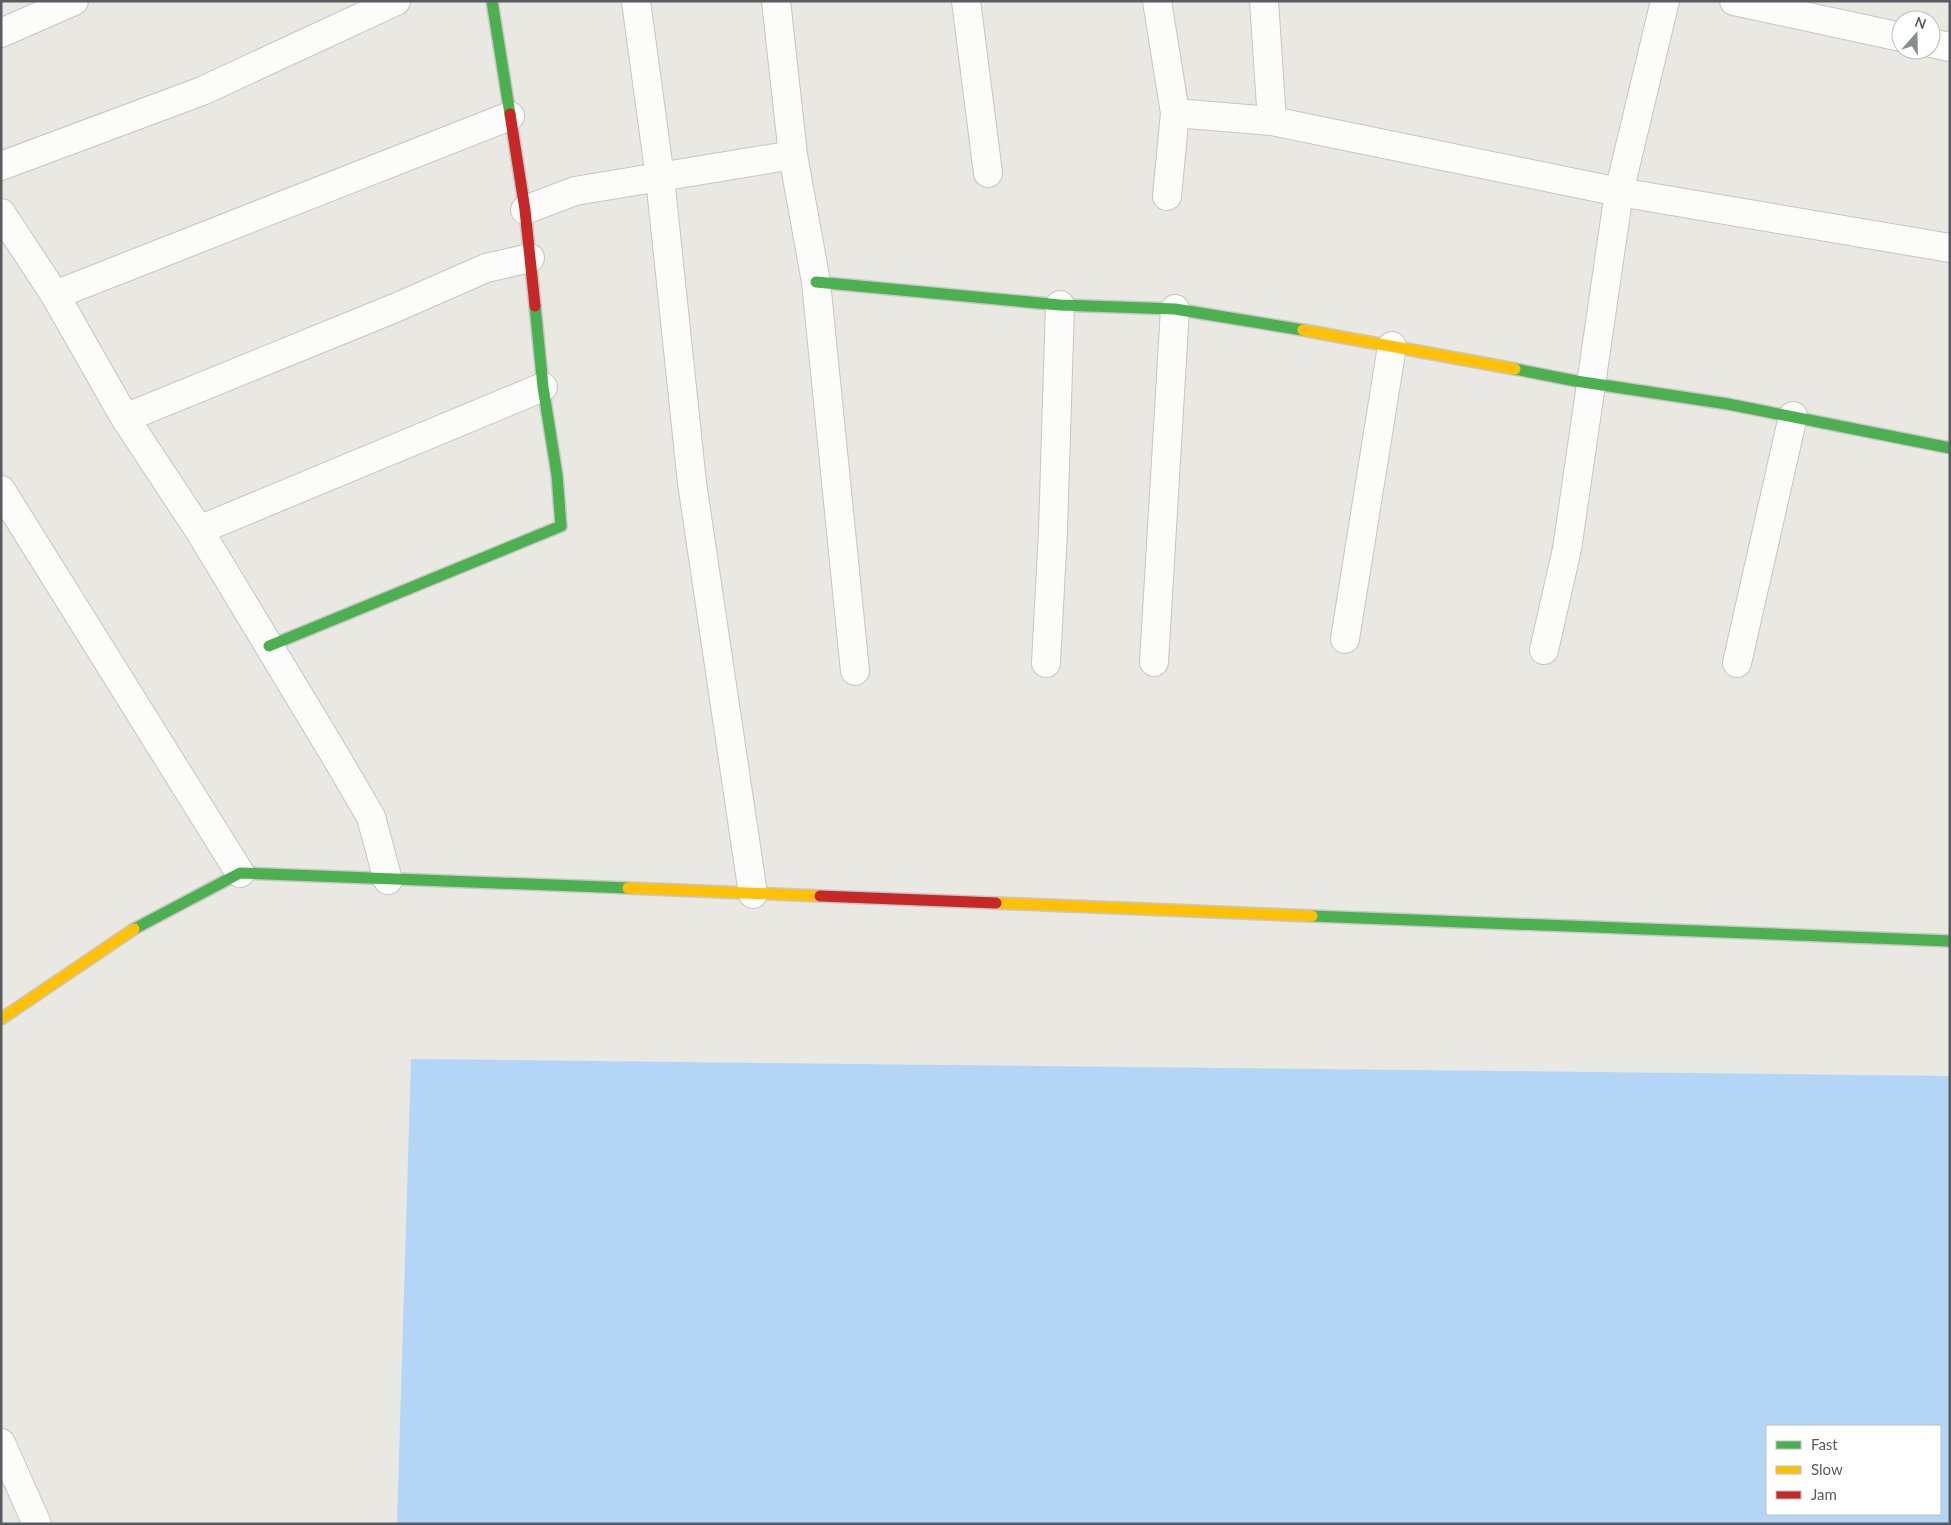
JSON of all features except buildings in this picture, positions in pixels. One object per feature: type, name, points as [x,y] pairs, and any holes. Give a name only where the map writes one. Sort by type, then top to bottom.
[{"type":"street","points":[[1,33],[74,1]]},
{"type":"street","points":[[1,166],[202,91],[396,1]]},
{"type":"street","points":[[269,646],[561,526],[557,475],[543,387],[525,210],[492,1]]},
{"type":"street","points":[[636,1],[660,178],[692,483],[753,894]]},
{"type":"street","points":[[776,1],[793,155],[816,282],[855,671]]},
{"type":"street","points":[[966,1],[988,173]]},
{"type":"street","points":[[1157,1],[1175,113],[1167,196]]},
{"type":"street","points":[[1264,1],[1272,121]]},
{"type":"street","points":[[1544,650],[1567,549],[1619,192],[1665,1]]},
{"type":"street","points":[[1734,1],[1891,35]]},
{"type":"street","points":[[1175,113],[1272,121],[1619,192],[1950,248]]},
{"type":"street","points":[[54,295],[510,116]]},
{"type":"street","points":[[525,210],[575,191],[793,155]]},
{"type":"street","points":[[1,213],[54,295],[125,418],[199,530],[371,816],[388,880]]},
{"type":"street","points":[[125,418],[394,308],[486,268],[530,258]]},
{"type":"street","points":[[816,282],[1060,305],[1175,309],[1392,346],[1591,383],[1793,416],[1950,448]]},
{"type":"street","points":[[1046,663],[1053,531],[1060,305]]},
{"type":"street","points":[[1154,662],[1175,309]]},
{"type":"street","points":[[1345,639],[1392,346]]},
{"type":"street","points":[[199,530],[543,387]]},
{"type":"street","points":[[1738,663],[1793,416]]},
{"type":"street","points":[[1,490],[240,874]]},
{"type":"street","points":[[1,1019],[123,935],[240,874],[1950,941]]},
{"type":"street","points":[[1,1443],[37,1524]]},
{"type":"water","points":[[411,1059],[1950,1076],[1950,1524],[397,1524]]},
{"type":"traffic: fast","points":[[492,1],[510,114]]},
{"type":"traffic: fast","points":[[816,282],[1060,305],[1175,309],[1303,330]]},
{"type":"traffic: fast","points":[[269,646],[561,526],[557,475],[543,387],[535,306]]},
{"type":"traffic: fast","points":[[1515,369],[1576,381],[1728,404],[1950,448]]},
{"type":"traffic: fast","points":[[134,929],[240,873],[628,888]]},
{"type":"traffic: fast","points":[[1312,916],[1950,941]]},
{"type":"traffic: slow","points":[[1303,330],[1515,369]]},
{"type":"traffic: slow","points":[[628,888],[820,896]]},
{"type":"traffic: slow","points":[[996,903],[1312,916]]},
{"type":"traffic: slow","points":[[1,1019],[134,929]]},
{"type":"traffic: jam","points":[[510,114],[525,210],[535,306]]},
{"type":"traffic: jam","points":[[820,896],[996,903]]}]
